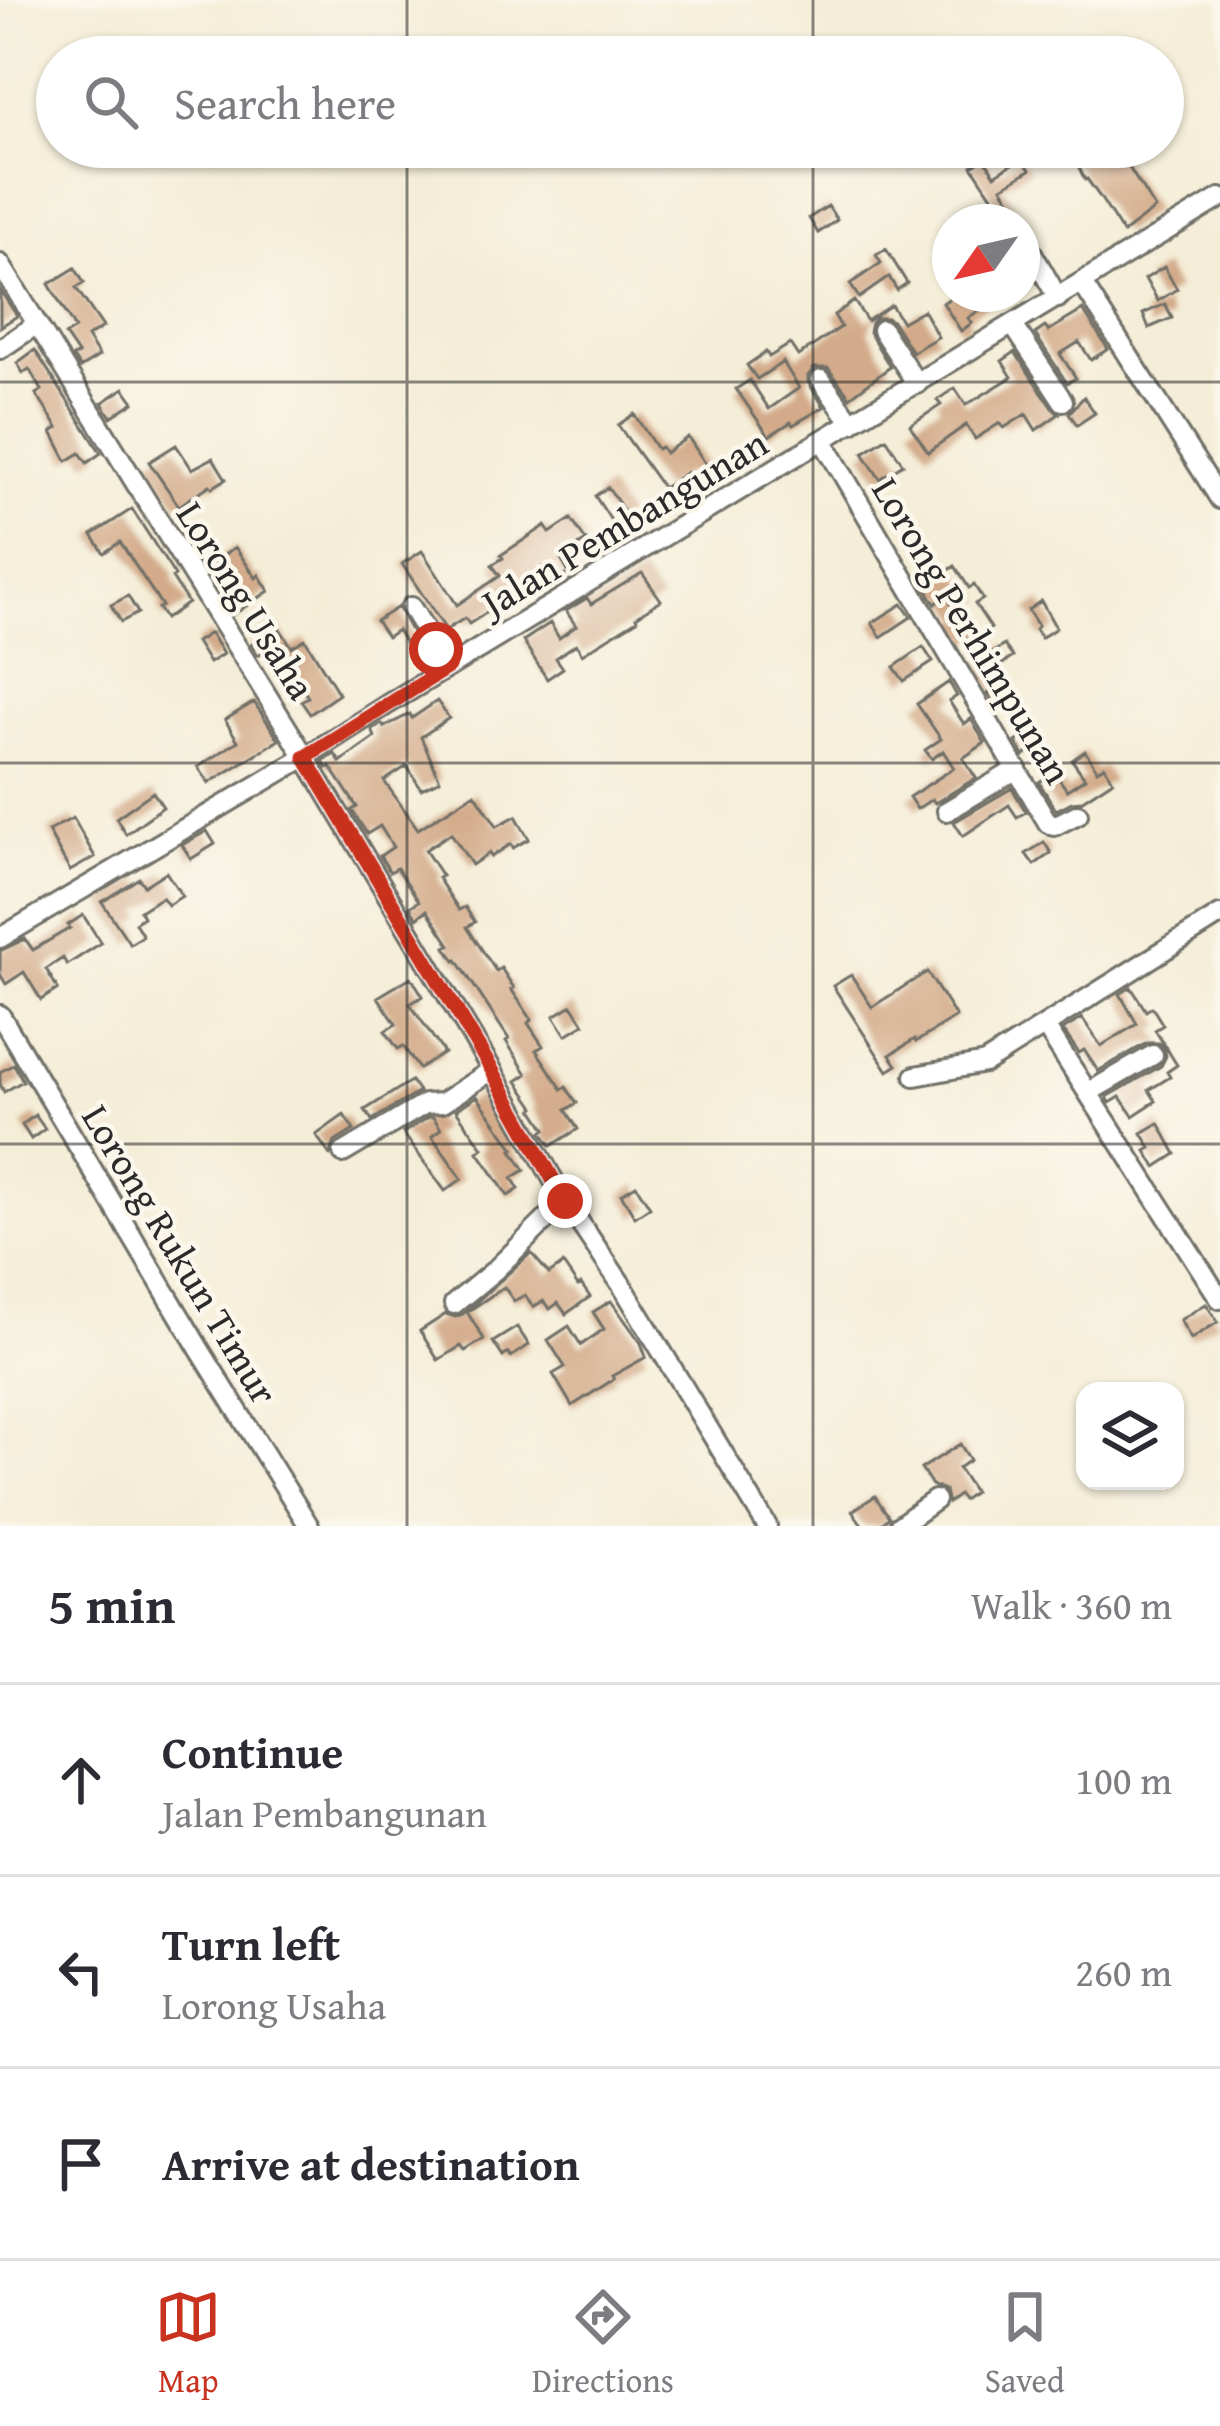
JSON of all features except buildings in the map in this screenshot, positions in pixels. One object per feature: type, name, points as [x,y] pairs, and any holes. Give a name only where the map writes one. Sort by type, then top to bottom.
[{"type":"street","name":"Jalan Pembangunan","points":[[0,938],[1220,198]]},
{"type":"street","name":"Lorong Usaha","points":[[0,264],[305,757],[565,1201],[621,1284],[767,1526]]},
{"type":"street","points":[[1040,267],[1058,298]]},
{"type":"street","points":[[1082,283],[1220,500]]},
{"type":"street","points":[[0,350],[37,324]]},
{"type":"street","points":[[1013,325],[1063,401]]},
{"type":"street","points":[[882,330],[917,384]]},
{"type":"street","points":[[821,380],[852,423]]},
{"type":"street","name":"Lorong Perhimpunan","points":[[823,441],[1051,825],[1078,814]]},
{"type":"street","points":[[411,607],[448,667]]},
{"type":"street","points":[[947,811],[1017,769]]},
{"type":"street","points":[[915,1076],[985,1063],[1220,915]]},
{"type":"street","name":"Lorong Rukun Timur","points":[[0,1015],[309,1526]]},
{"type":"street","points":[[1043,1028],[1220,1299]]},
{"type":"street","points":[[1089,1092],[1153,1055]]},
{"type":"street","points":[[344,1153],[425,1105],[442,1103],[492,1070]]},
{"type":"street","points":[[454,1304],[496,1270],[565,1201]]},
{"type":"street","points":[[899,1526],[935,1500]]},
{"type":"route","points":[[436,649],[448,667],[305,757],[565,1201]]}]
